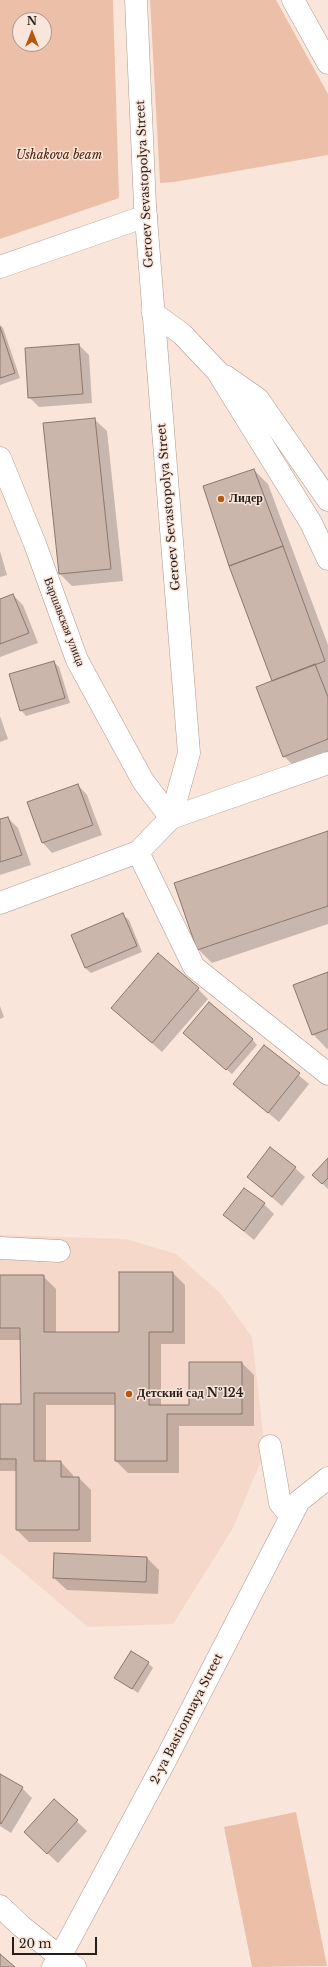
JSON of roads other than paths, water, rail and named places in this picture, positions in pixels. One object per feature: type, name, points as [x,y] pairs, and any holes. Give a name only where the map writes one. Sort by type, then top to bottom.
[{"type":"street","name":"Geroev Sevastopolya Street","points":[[0,903],[138,852],[171,818],[189,753],[146,216],[136,0]]},
{"type":"street","points":[[294,0],[328,63]]},
{"type":"street","points":[[0,267],[146,216]]},
{"type":"street","points":[[153,313],[182,334],[217,371],[311,523],[328,559]]},
{"type":"street","points":[[217,371],[258,399],[328,500]]},
{"type":"street","name":"Варшавская улица","points":[[0,458],[35,544],[77,660],[143,781],[171,818]]},
{"type":"street","points":[[171,818],[328,763]]},
{"type":"street","points":[[138,852],[194,967],[328,1074]]},
{"type":"street","points":[[0,1248],[59,1251]]},
{"type":"street","points":[[270,1446],[280,1503],[290,1517]]},
{"type":"street","name":"2-ya Bastionnaya Street","points":[[63,1964],[290,1517],[299,1501],[328,1478]]},
{"type":"street","points":[[0,1906],[63,1964]]},
{"type":"place","name":"Лидер","points":[[221,499]]},
{"type":"place","name":"Детский сад №124","points":[[129,1394]]},
{"type":"park label","name":"Ushakova beam","points":[[59,156]]}]
